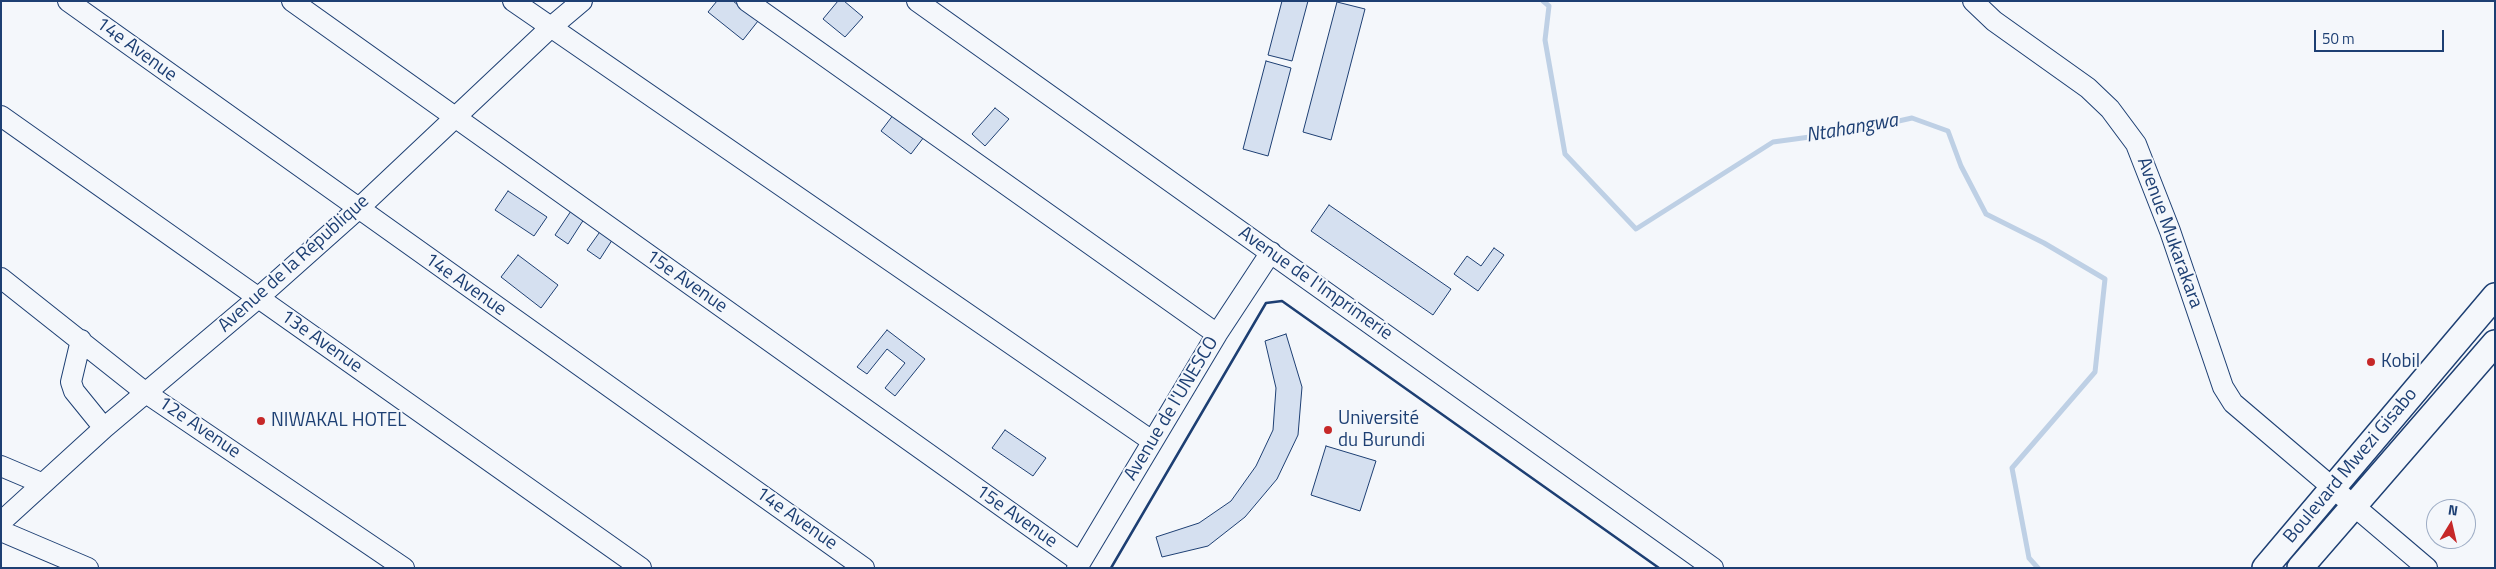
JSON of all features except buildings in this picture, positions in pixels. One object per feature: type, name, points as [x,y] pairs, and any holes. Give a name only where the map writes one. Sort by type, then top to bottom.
[{"type":"main road","name":"Boulevard Mwezi Gisabo","points":[[2266,568],[2495,296]]},
{"type":"main road","points":[[2472,324],[2495,342]]},
{"type":"main road","name":"Boulevard Mwezi Gisabo","points":[[2300,568],[2353,504],[2495,342]]},
{"type":"street","name":"14e Avenue","points":[[68,1],[864,568]]},
{"type":"street","name":"15e Avenue","points":[[292,1],[1078,565]]},
{"type":"street","points":[[513,1],[1152,441]]},
{"type":"street","name":"Avenue de la République","points":[[1,522],[41,483],[258,298],[358,209],[550,28],[582,1]]},
{"type":"street","points":[[747,1],[1217,334]]},
{"type":"street","name":"Avenue de l'Imprimerie","points":[[917,1],[1272,252],[1713,568]]},
{"type":"street","name":"Avenue Mukarakara","points":[[1973,1],[1994,20],[2088,88],[2110,109],[2136,144],[2173,240],[2223,386],[2233,404],[2427,568]]},
{"type":"street","name":"13e Avenue","points":[[1,116],[641,568]]},
{"type":"street","name":"Avenue de l'UNESCO","points":[[1078,565],[1217,334],[1272,252]]},
{"type":"street","name":"12e Avenue","points":[[1,278],[146,393],[404,568]]},
{"type":"street","points":[[81,340],[71,382],[74,391],[104,428]]},
{"type":"street","points":[[1,466],[41,483]]},
{"type":"street","points":[[1,531],[88,568]]},
{"type":"waterway","name":"Ntahangwa","points":[[1543,1],[1549,6],[1545,40],[1565,154],[1636,229],[1773,142],[1854,131],[1912,118],[1948,131],[1961,166],[1986,214],[2044,243],[2105,279],[2095,372],[2012,468],[2029,558],[2038,568]]},
{"type":"wall","points":[[1111,568],[1266,303],[1282,301],[1659,568]]},
{"type":"place","name":"Kobil","points":[[2371,362]]},
{"type":"place","name":"NIWAKAL HOTEL","points":[[261,421]]},
{"type":"place","name":"Université du Burundi","points":[[1328,430]]}]
